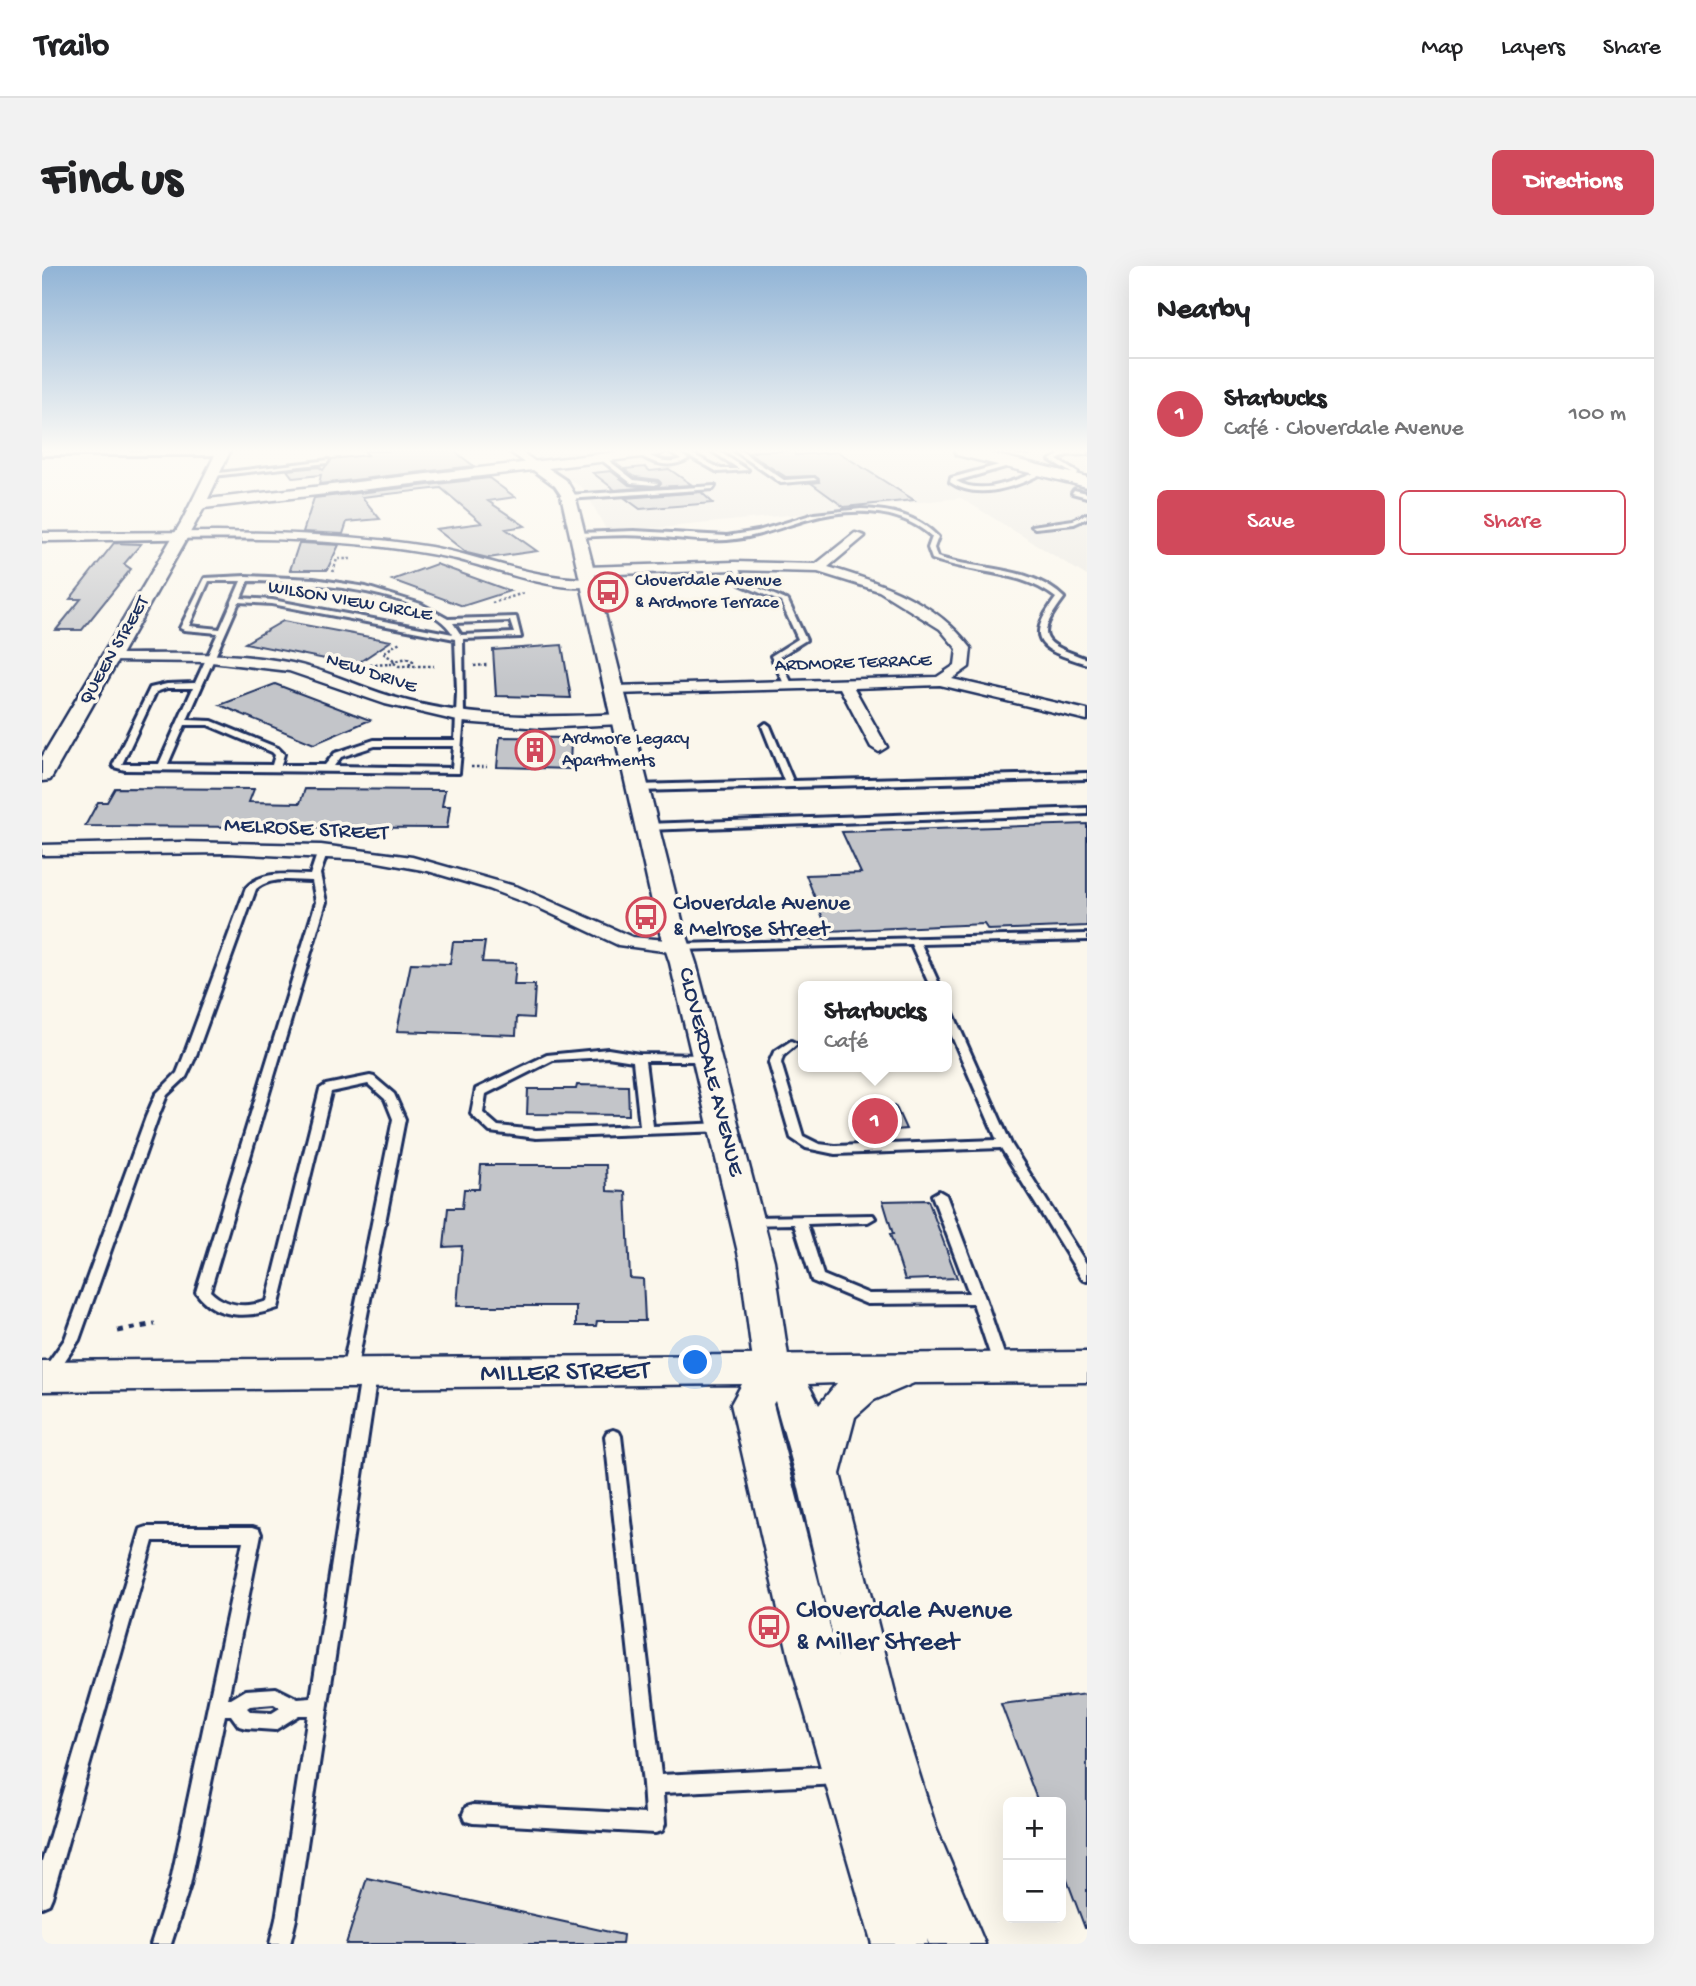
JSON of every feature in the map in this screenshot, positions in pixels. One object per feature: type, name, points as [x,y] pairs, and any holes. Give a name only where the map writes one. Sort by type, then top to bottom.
[{"type":"main road","points":[[818,1475],[830,1419],[847,1397],[868,1384],[929,1367]]},
{"type":"main road","name":"MILLER STREET","points":[[45,1376],[1087,1367]]},
{"type":"main road","points":[[900,1944],[813,1657],[752,1405],[772,1369],[797,1399],[873,1704],[905,1816],[957,1944]]},
{"type":"street","name":"QUEEN STREET","points":[[42,775],[185,529]]},
{"type":"street","name":"CLOVERDALE AVENUE","points":[[577,529],[670,925],[707,1057],[748,1221],[757,1261],[772,1369]]},
{"type":"street","points":[[819,568],[859,536]]},
{"type":"street","name":"ARDMORE TERRACE","points":[[42,537],[293,537],[374,543],[447,554],[496,566],[547,583],[587,577],[735,566],[819,568],[884,588],[945,626],[964,648],[962,667],[940,681],[614,690]]},
{"type":"street","name":"NEW DRIVE","points":[[111,657],[211,658],[290,667],[390,701],[462,717],[541,723],[620,719]]},
{"type":"street","points":[[940,681],[1087,715]]},
{"type":"street","points":[[845,684],[879,747]]},
{"type":"street","name":"MELROSE STREET","points":[[42,850],[323,851],[413,862],[455,872],[544,903],[623,940],[645,946],[678,947]]},
{"type":"lane","points":[[578,535],[650,534],[682,538],[727,538],[776,529]]},
{"type":"lane","points":[[928,529],[935,537],[931,548],[934,558],[949,565],[1032,579],[1060,597],[1043,619],[1040,629],[1042,639],[1055,650],[1087,662]]},
{"type":"lane","points":[[735,566],[742,583],[784,601],[802,640],[775,656],[789,686]]},
{"type":"lane","points":[[223,631],[184,628],[207,579],[246,579]]},
{"type":"lane","name":"WILSON VIEW CIRCLE","points":[[162,767],[246,579],[306,579],[362,587],[384,592],[433,612],[447,621],[459,638],[462,717],[456,771],[328,768]]},
{"type":"lane","name":"WILSON VIEW CIRCLE","points":[[236,600],[272,602],[459,638]]},
{"type":"lane","points":[[447,621],[513,619],[518,635],[459,638]]},
{"type":"lane","points":[[200,685],[167,686],[153,690],[117,765],[328,768],[338,755],[374,743],[459,743]]},
{"type":"lane","points":[[183,722],[209,723],[275,750],[280,754],[276,767]]},
{"type":"lane","points":[[766,726],[790,784]]},
{"type":"lane","points":[[637,788],[1087,776]]},
{"type":"lane","points":[[646,827],[1087,811]]},
{"type":"lane","points":[[280,1944],[318,1706],[359,1375],[399,1119],[390,1097],[370,1080],[326,1089],[277,1296],[272,1304],[258,1311],[225,1308],[211,1302],[203,1292],[321,902],[315,878],[323,851]]},
{"type":"lane","points":[[45,1376],[72,1339],[152,1117],[162,1094],[182,1074],[189,1058],[251,888],[257,881],[265,879],[315,878]]},
{"type":"lane","points":[[678,947],[1087,937]]},
{"type":"lane","points":[[915,942],[933,981]]},
{"type":"lane","points":[[952,1024],[1005,1144],[1087,1276]]},
{"type":"lane","points":[[791,1044],[778,1054],[775,1063],[797,1138],[806,1144],[819,1149],[835,1150],[1005,1144]]},
{"type":"lane","points":[[707,1057],[639,1058],[607,1053],[551,1057],[480,1092],[477,1114],[494,1129],[536,1134],[724,1127]]},
{"type":"lane","points":[[639,1058],[647,1130]]},
{"type":"lane","points":[[939,1195],[1001,1366]]},
{"type":"lane","points":[[748,1221],[868,1218]]},
{"type":"lane","points":[[799,1220],[817,1278],[867,1299],[978,1298]]},
{"type":"lane","points":[[473,1814],[655,1824],[653,1784],[613,1436]]},
{"type":"lane","points":[[42,1897],[147,1534],[253,1534],[227,1707],[180,1885],[161,1944]]},
{"type":"lane","points":[[227,1707],[246,1720],[275,1722],[296,1707],[318,1706]]},
{"type":"lane","points":[[653,1784],[847,1774]]},
{"type":"path","points":[[486,607],[532,591]]},
{"type":"path","points":[[406,638],[383,653],[393,662],[434,666]]},
{"type":"path","points":[[341,664],[358,667],[410,659],[413,661],[409,665]]},
{"type":"path","points":[[117,1331],[155,1324]]},
{"type":"shaded area","points":[[606,529],[645,529],[608,533]]},
{"type":"shaded area","points":[[1012,529],[1087,529],[1087,576]]},
{"type":"building","points":[[304,529],[345,529],[343,534],[303,532]]},
{"type":"building","points":[[436,529],[506,529],[537,551],[488,558],[467,553]]},
{"type":"building","points":[[114,543],[141,544],[124,564],[131,569],[82,630],[56,630],[81,599],[70,599]]},
{"type":"building","points":[[299,543],[339,545],[327,570],[290,570]]},
{"type":"building","points":[[436,564],[510,591],[463,606],[392,580]]},
{"type":"building","points":[[283,621],[391,641],[355,665],[245,643]]},
{"type":"building","points":[[562,645],[571,698],[496,696],[493,650]]},
{"type":"building","points":[[275,684],[370,720],[314,744],[220,705]]},
{"type":"building","name":"Ardmore Legacy Apartments","points":[[500,737],[571,738],[570,769],[497,767]]},
{"type":"building","points":[[115,788],[254,789],[249,802],[300,803],[305,789],[445,790],[442,806],[450,806],[447,828],[85,826],[98,802],[107,802]]},
{"type":"building","points":[[1087,824],[1087,926],[988,930],[984,924],[828,931],[806,875],[861,873],[842,832]]},
{"type":"building","points":[[453,942],[485,942],[482,962],[516,963],[514,985],[535,985],[533,1018],[517,1017],[516,1035],[397,1031],[411,963],[450,964]]},
{"type":"building","points":[[577,1085],[628,1086],[629,1115],[527,1114],[528,1089],[576,1089]]},
{"type":"building","points":[[895,1105],[906,1129],[871,1132],[860,1107]]},
{"type":"building","points":[[481,1165],[606,1165],[607,1191],[626,1192],[630,1278],[643,1279],[645,1321],[597,1321],[596,1326],[576,1326],[576,1306],[457,1306],[462,1246],[444,1247],[448,1208],[462,1208],[464,1189],[479,1189]]},
{"type":"building","points":[[928,1200],[957,1278],[905,1280],[890,1234],[893,1234],[883,1201]]},
{"type":"building","points":[[1087,1694],[1087,1928],[1066,1877],[1066,1797],[1036,1797],[1001,1704]]},
{"type":"building","points":[[367,1878],[623,1935],[622,1944],[346,1944]]},
{"type":"place","name":"Cloverdale Avenue & Ardmore Terrace","points":[[608,592]]},
{"type":"place","name":"Ardmore Legacy Apartments","points":[[535,750]]},
{"type":"place","name":"Cloverdale Avenue & Melrose Street","points":[[646,917]]},
{"type":"place","name":"Starbucks","points":[[875,1121]]},
{"type":"place","name":"Cloverdale Avenue & Miller Street","points":[[769,1627]]}]
